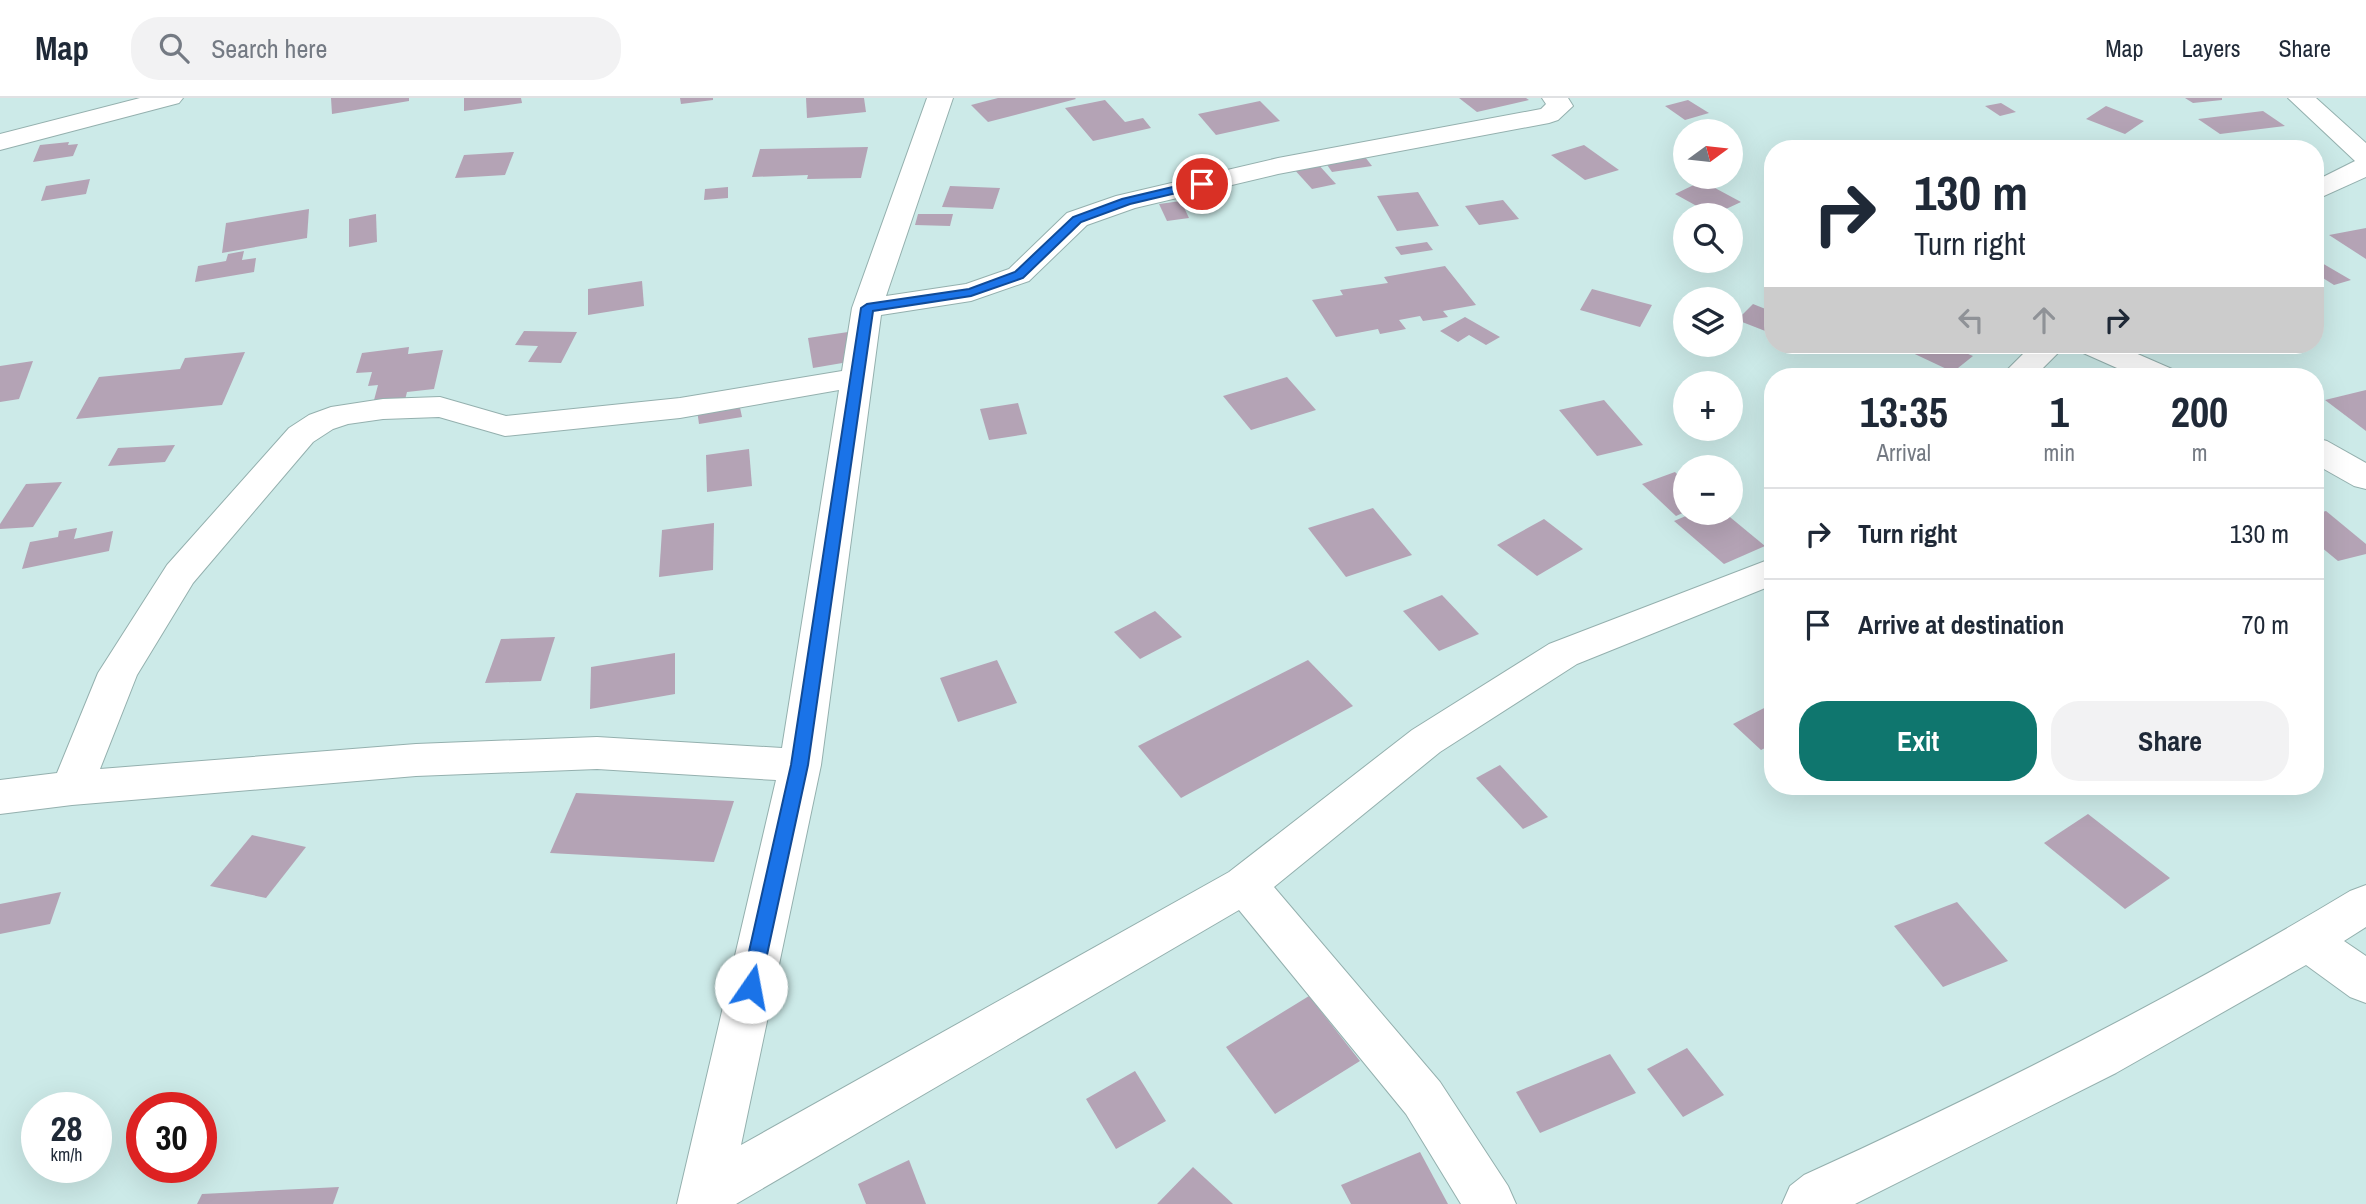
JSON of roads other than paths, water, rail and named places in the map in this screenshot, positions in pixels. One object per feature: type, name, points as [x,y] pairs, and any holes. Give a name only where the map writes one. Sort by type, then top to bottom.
[{"type":"street","points":[[0,142],[170,98]]},
{"type":"street","points":[[704,1198],[800,765],[867,308],[941,98]]},
{"type":"street","points":[[867,308],[971,292],[1019,275],[1077,219],[1126,202],[1278,166],[1549,115],[1560,106],[1555,98]]},
{"type":"street","points":[[2301,98],[2366,158]]},
{"type":"street","points":[[2324,187],[2366,166]]},
{"type":"street","points":[[2026,368],[2040,354]]},
{"type":"street","points":[[2112,354],[2143,368]]},
{"type":"street","points":[[72,788],[117,673],[180,574],[301,435],[321,422],[343,414],[383,408],[440,407],[505,426],[680,408],[855,378]]},
{"type":"street","points":[[2324,454],[2366,478]]},
{"type":"street","points":[[704,1198],[1245,885],[1426,741],[1563,654],[1764,575]]},
{"type":"street","points":[[0,797],[72,788],[416,760],[597,753],[800,765]]},
{"type":"street","points":[[1245,885],[1423,1098],[1490,1204]]},
{"type":"street","points":[[1808,1204],[1822,1193],[1968,1125],[2111,1052],[2308,941],[2366,904]]},
{"type":"street","points":[[2308,941],[2366,982]]}]
